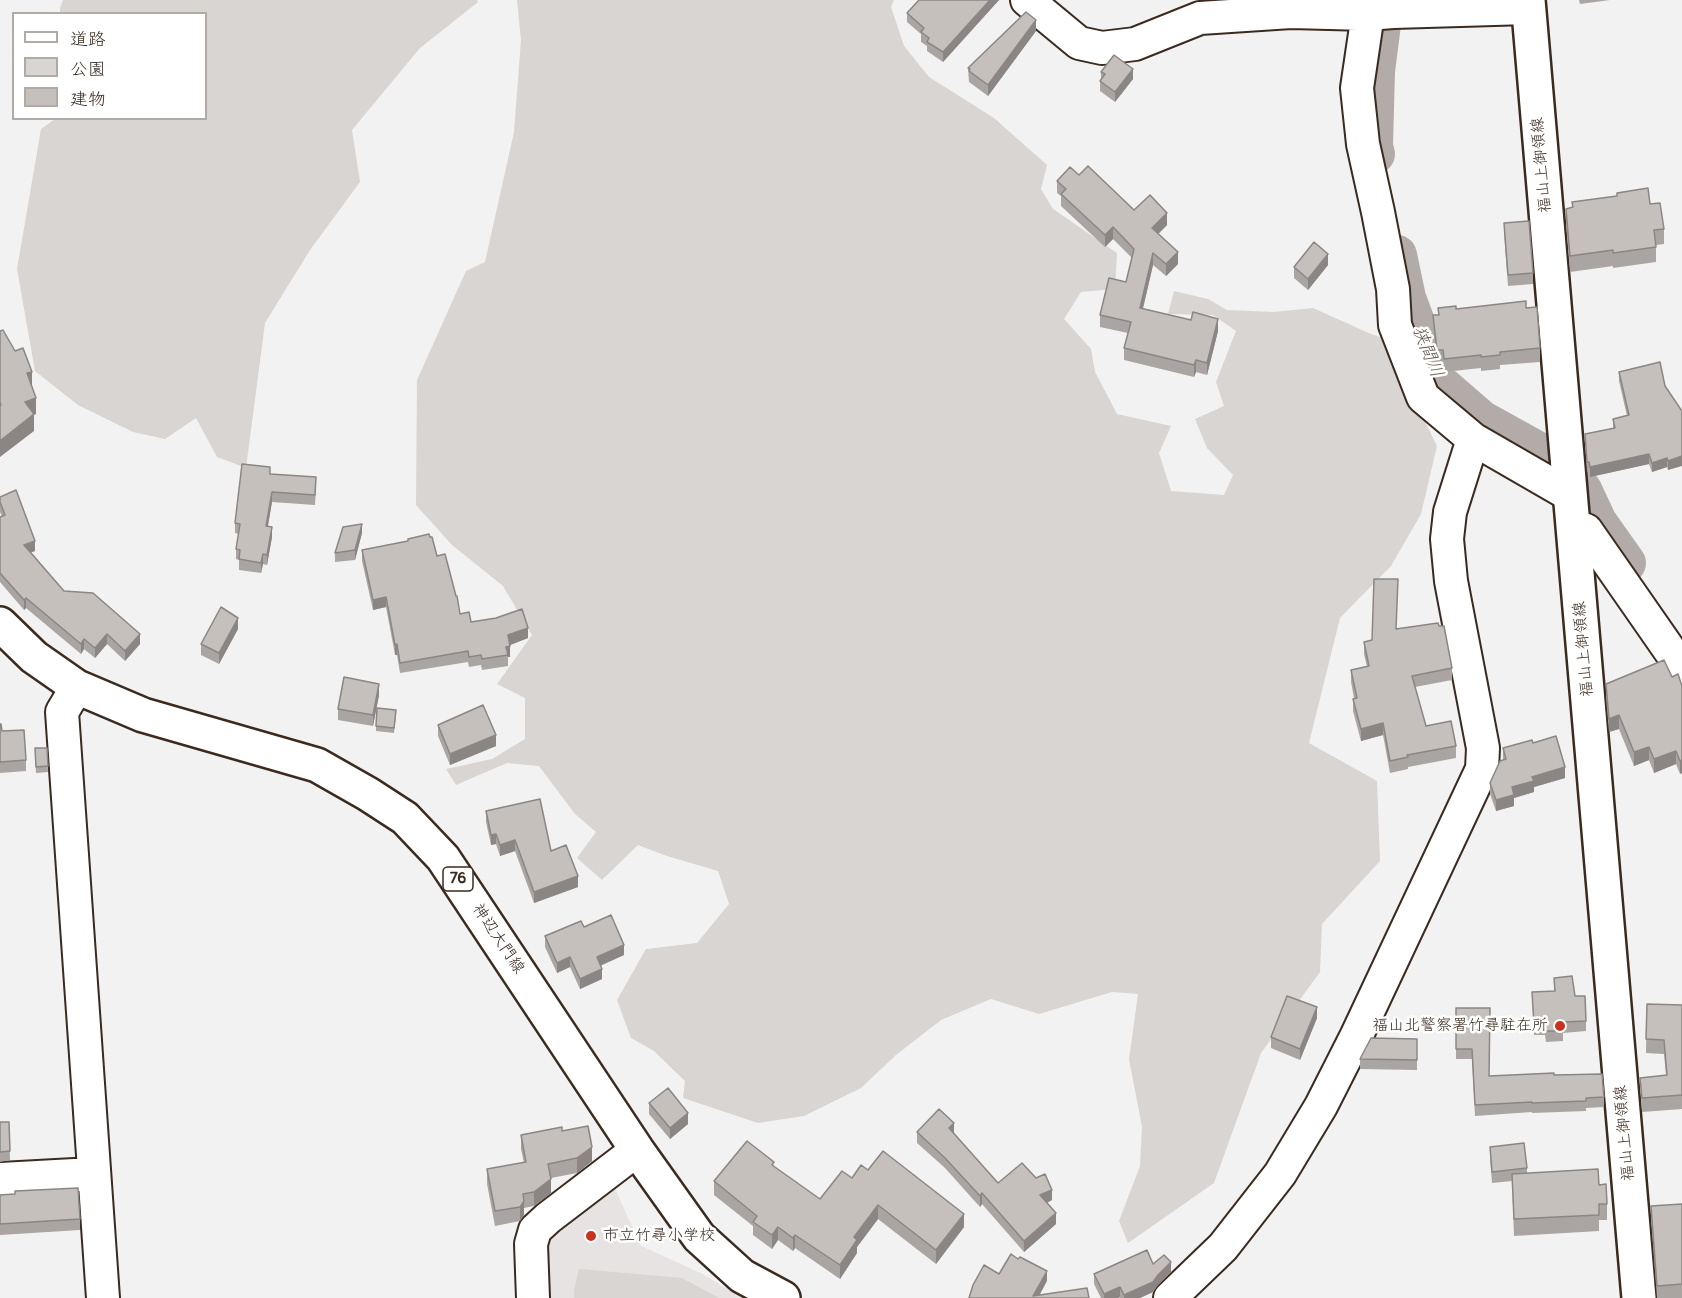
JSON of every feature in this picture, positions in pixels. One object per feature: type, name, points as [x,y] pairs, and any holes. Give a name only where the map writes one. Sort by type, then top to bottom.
[{"type":"main road","name":"福山上御領線","points":[[1528,4],[1639,1298]]},
{"type":"main road","name":"神辺大門線","points":[[0,624],[34,657],[77,687],[143,715],[317,765],[368,794],[405,819],[443,858],[637,1150],[699,1237],[742,1276],[783,1298]]},
{"type":"street","points":[[1027,0],[1079,43],[1102,48],[1135,44],[1200,18],[1291,12],[1528,4]]},
{"type":"street","points":[[1376,10],[1357,88],[1363,144],[1393,289],[1395,325],[1423,398],[1473,439],[1571,494],[1586,530],[1682,669]]},
{"type":"street","points":[[1170,1298],[1223,1247],[1280,1174],[1321,1106],[1356,1037],[1482,769],[1483,748],[1451,581],[1447,539],[1450,512],[1473,439]]},
{"type":"street","points":[[77,687],[62,712],[103,1298]]},
{"type":"street","points":[[533,1298],[531,1244],[535,1230],[637,1150]]},
{"type":"street","points":[[0,1179],[93,1174]]},
{"type":"shaded area","name":"市立竹尋小学校","points":[[611,1180],[641,1246],[703,1274],[741,1298],[540,1298],[549,1227]]},
{"type":"green space","points":[[63,0],[477,0],[478,2],[420,48],[352,130],[360,182],[310,250],[265,323],[246,468],[217,457],[196,418],[165,439],[133,432],[78,405],[35,371],[17,269],[41,129],[54,120],[207,120],[207,12],[60,12]]},
{"type":"green space","points":[[517,0],[894,0],[891,7],[904,46],[929,77],[994,118],[1047,165],[1041,189],[1053,209],[1117,253],[1115,289],[1081,292],[1064,319],[1091,349],[1095,372],[1117,414],[1171,426],[1159,453],[1171,491],[1224,495],[1233,475],[1207,448],[1195,419],[1224,406],[1216,382],[1236,331],[1213,315],[1168,314],[1174,291],[1208,299],[1227,310],[1274,312],[1313,308],[1392,341],[1413,398],[1437,446],[1421,514],[1391,566],[1340,618],[1309,743],[1377,781],[1380,861],[1322,924],[1320,972],[1261,1053],[1214,1183],[1128,1243],[1119,1221],[1140,1166],[1142,1127],[1129,1059],[1138,994],[1112,992],[1039,1014],[991,999],[941,1020],[896,1055],[861,1088],[804,1116],[758,1123],[683,1098],[685,1081],[654,1051],[631,1038],[617,1000],[646,949],[697,943],[729,904],[718,871],[638,845],[602,880],[577,858],[596,832],[575,814],[539,766],[507,763],[456,785],[446,769],[492,759],[525,739],[525,698],[497,684],[532,635],[503,586],[452,545],[416,505],[417,380],[466,271],[485,262],[514,132],[521,40]]},
{"type":"green space","points":[[579,1269],[682,1278],[719,1298],[574,1298]]},
{"type":"building","points":[[919,0],[990,0],[943,52],[927,42],[929,38],[921,32],[924,28],[907,13]]},
{"type":"building","points":[[1026,12],[1036,20],[988,85],[968,68]]},
{"type":"building","points":[[1114,55],[1133,69],[1115,92],[1100,81],[1105,74],[1101,72]]},
{"type":"building","points":[[1088,166],[1134,210],[1150,195],[1167,213],[1152,228],[1178,252],[1166,264],[1153,253],[1140,308],[1191,320],[1193,312],[1218,319],[1207,363],[1196,360],[1194,365],[1124,348],[1131,322],[1100,315],[1109,278],[1126,282],[1134,249],[1113,227],[1105,235],[1061,194],[1066,189],[1057,181],[1070,167],[1079,175]]},
{"type":"building","points":[[1648,188],[1650,204],[1660,203],[1664,229],[1654,230],[1656,247],[1570,256],[1566,209],[1573,207],[1572,202],[1617,196],[1617,193]]},
{"type":"building","points":[[1529,221],[1533,273],[1508,275],[1504,223]]},
{"type":"building","points":[[1314,242],[1328,254],[1308,279],[1294,267]]},
{"type":"building","points":[[1526,301],[1526,308],[1537,307],[1540,348],[1500,352],[1500,355],[1444,359],[1443,350],[1437,350],[1433,315],[1439,315],[1438,308],[1456,306],[1456,309]]},
{"type":"building","points":[[3,330],[15,351],[23,348],[32,372],[27,373],[36,398],[25,402],[34,414],[0,441],[0,331]]},
{"type":"building","points":[[1660,362],[1665,386],[1682,411],[1682,456],[1652,463],[1649,454],[1590,467],[1587,462],[1585,434],[1615,428],[1613,419],[1629,415],[1619,372]]},
{"type":"building","points":[[242,464],[270,467],[270,474],[316,477],[315,495],[272,492],[266,526],[272,527],[267,555],[263,554],[261,563],[239,559],[240,550],[236,549],[240,524],[235,523]]},
{"type":"building","points":[[16,490],[35,541],[24,545],[64,591],[93,593],[140,634],[125,651],[107,634],[95,648],[84,639],[81,644],[26,598],[24,600],[0,573],[0,517],[5,515],[0,497]]},
{"type":"building","points":[[362,524],[355,550],[335,553],[343,527]]},
{"type":"building","points":[[429,534],[437,556],[445,554],[460,614],[469,612],[471,622],[496,618],[522,609],[528,628],[508,635],[510,646],[506,647],[508,655],[482,659],[481,655],[469,657],[468,651],[400,663],[386,597],[373,600],[362,550],[408,541],[408,539]]},
{"type":"building","points":[[1374,579],[1398,579],[1396,629],[1438,623],[1439,626],[1444,626],[1452,668],[1412,676],[1426,726],[1451,721],[1456,746],[1407,755],[1408,757],[1390,761],[1383,723],[1361,729],[1353,699],[1357,698],[1351,670],[1369,666],[1364,642],[1372,640]]},
{"type":"building","points":[[221,607],[238,618],[219,653],[201,644]]},
{"type":"building","points":[[1664,660],[1672,677],[1678,674],[1682,686],[1682,760],[1680,761],[1676,751],[1654,759],[1649,747],[1634,752],[1619,715],[1609,719],[1606,684]]},
{"type":"building","points":[[344,677],[379,684],[373,715],[338,709]]},
{"type":"building","points":[[483,705],[496,735],[450,754],[438,725]]},
{"type":"building","points":[[377,708],[396,710],[394,728],[376,726]]},
{"type":"building","points":[[0,724],[2,731],[24,730],[26,760],[0,762]]},
{"type":"building","points":[[1556,736],[1565,767],[1532,777],[1534,781],[1512,787],[1514,795],[1496,800],[1490,783],[1500,761],[1506,759],[1503,748]]},
{"type":"building","points":[[35,748],[47,748],[48,766],[36,767]]},
{"type":"building","points":[[540,799],[551,851],[566,845],[578,876],[534,892],[515,840],[500,845],[496,834],[491,835],[486,811]]},
{"type":"building","points":[[611,915],[624,945],[597,957],[602,969],[580,979],[570,957],[557,963],[545,936],[581,921],[584,927]]},
{"type":"building","name":"福山北警察署竹尋駐在所","points":[[1572,976],[1575,996],[1585,996],[1586,1021],[1563,1022],[1563,1031],[1546,1031],[1545,1024],[1534,1025],[1532,992],[1555,991],[1554,978]]},
{"type":"building","points":[[1287,996],[1317,1007],[1300,1049],[1271,1037]]},
{"type":"building","points":[[1647,1004],[1682,1005],[1682,1095],[1642,1098],[1640,1078],[1667,1075],[1664,1040],[1646,1039]]},
{"type":"building","points":[[1456,1008],[1490,1008],[1489,1076],[1554,1073],[1554,1075],[1602,1074],[1604,1097],[1586,1098],[1586,1101],[1475,1105],[1472,1049],[1456,1049]]},
{"type":"building","points":[[1371,1038],[1417,1039],[1417,1060],[1360,1059]]},
{"type":"building","points":[[668,1088],[688,1113],[670,1128],[649,1103]]},
{"type":"building","points":[[939,1109],[954,1123],[949,1128],[998,1183],[1022,1163],[1036,1178],[1045,1174],[1052,1190],[1040,1195],[1056,1213],[1024,1241],[982,1193],[980,1196],[917,1132]]},
{"type":"building","points":[[0,1122],[9,1122],[10,1151],[0,1152]]},
{"type":"building","points":[[588,1126],[592,1147],[577,1158],[548,1164],[551,1179],[534,1192],[523,1194],[524,1201],[520,1207],[495,1211],[487,1169],[526,1162],[521,1135],[562,1127],[562,1131]]},
{"type":"building","points":[[747,1141],[774,1162],[772,1165],[820,1199],[842,1171],[852,1178],[861,1165],[868,1170],[883,1151],[964,1214],[936,1250],[878,1205],[854,1237],[857,1240],[840,1265],[795,1235],[793,1238],[778,1227],[772,1235],[753,1222],[757,1216],[714,1181]]},
{"type":"building","points":[[1524,1143],[1527,1168],[1492,1172],[1490,1147]]},
{"type":"building","points":[[1598,1169],[1599,1185],[1606,1184],[1607,1204],[1599,1204],[1599,1215],[1514,1219],[1512,1174]]},
{"type":"building","points":[[78,1188],[80,1219],[0,1224],[0,1195],[15,1194],[15,1191]]},
{"type":"building","points":[[1682,1204],[1682,1284],[1657,1286],[1651,1206]]},
{"type":"building","points":[[1147,1250],[1153,1264],[1164,1255],[1171,1262],[1153,1282],[1124,1295],[1120,1287],[1104,1294],[1094,1274]]},
{"type":"building","points":[[1011,1254],[1047,1271],[1033,1296],[1087,1288],[1089,1298],[969,1298],[984,1265],[999,1274]]},
{"type":"waterway","name":"狭間川","points":[[1375,154],[1373,146],[1375,71],[1381,24]]},
{"type":"waterway","name":"狭間川","points":[[1397,255],[1406,298],[1437,382],[1481,420],[1537,451],[1582,490],[1597,522],[1626,563]]},
{"type":"place","name":"福山北警察署竹尋駐在所","points":[[1560,1026]]},
{"type":"place","name":"市立竹尋小学校","points":[[591,1236]]}]
